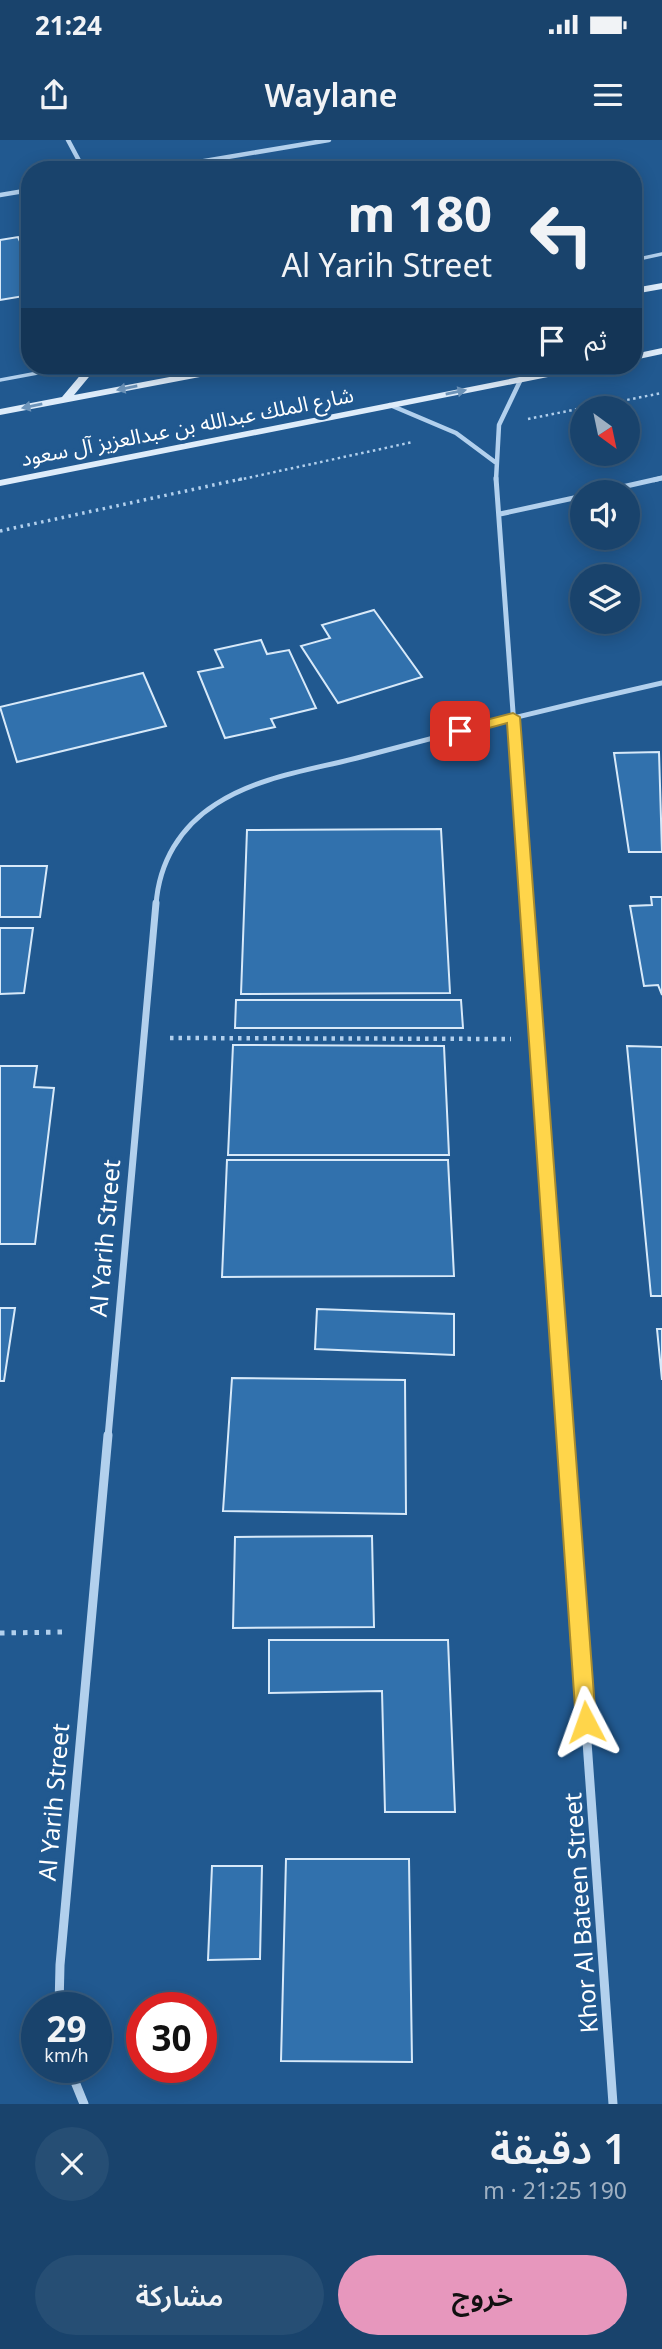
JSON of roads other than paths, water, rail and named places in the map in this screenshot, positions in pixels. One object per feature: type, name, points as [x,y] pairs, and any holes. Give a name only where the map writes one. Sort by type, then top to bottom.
[{"type":"main road","points":[[642,290],[662,286]]},
{"type":"main road","points":[[642,355],[662,351]]},
{"type":"main road","points":[[65,400],[86,375]]},
{"type":"main road","name":"شارع الملك عبدالله بن عبدالعزيز آل سعود","points":[[0,412],[195,375]]},
{"type":"main road","name":"شارع الملك عبدالله بن عبدالعزيز آل سعود","points":[[0,484],[542,375]]},
{"type":"street","points":[[68,140],[79,161]]},
{"type":"street","points":[[204,161],[329,140]]},
{"type":"street","points":[[0,195],[21,192]]},
{"type":"street","name":"Khor Al Bateen Street","points":[[521,379],[499,425],[495,462],[613,2104]]},
{"type":"street","points":[[390,405],[456,433],[495,462]]},
{"type":"street","points":[[640,483],[662,478]]},
{"type":"street","points":[[500,514],[570,499]]},
{"type":"street","name":"Al Yarih Street","points":[[59,1992],[159,879],[168,852],[193,820],[210,806],[249,786],[513,717],[662,682]]},
{"type":"street","points":[[75,2083],[84,2104]]},
{"type":"lane","points":[[642,258],[662,254]]},
{"type":"lane","points":[[0,380],[27,375]]}]
